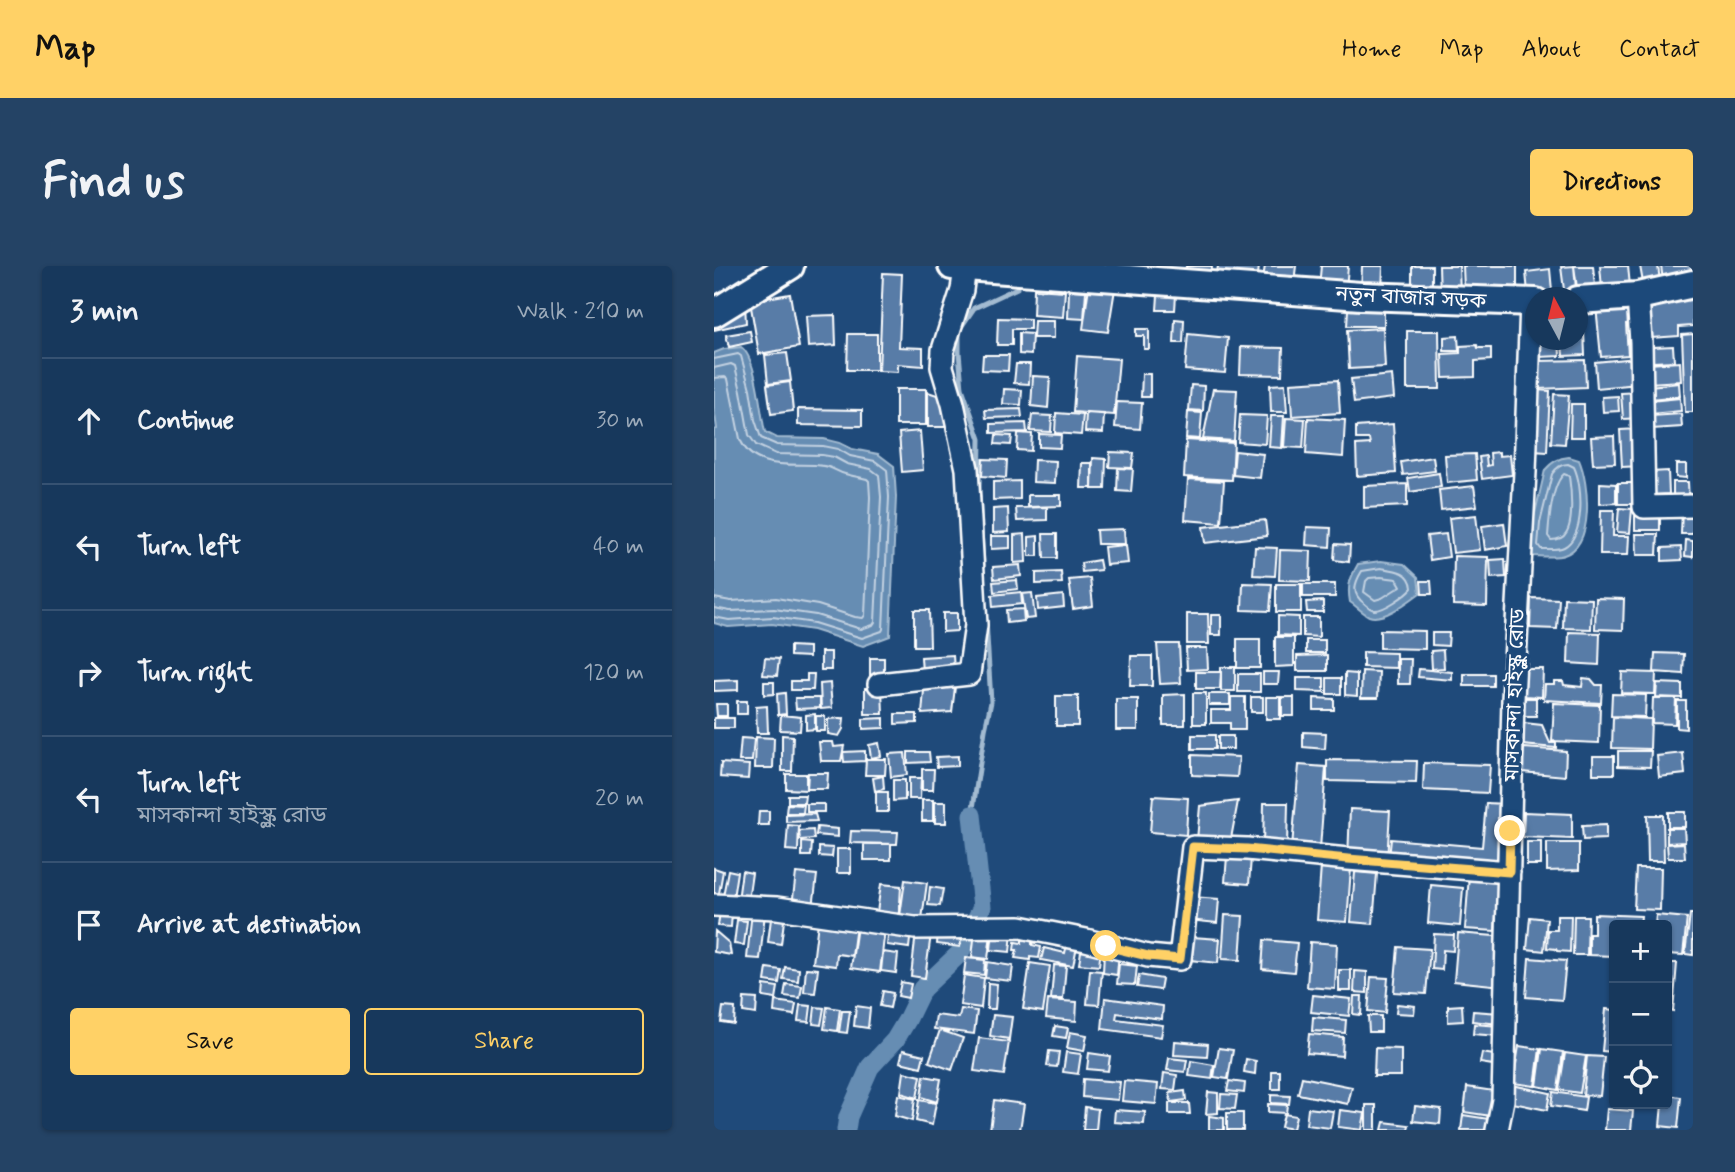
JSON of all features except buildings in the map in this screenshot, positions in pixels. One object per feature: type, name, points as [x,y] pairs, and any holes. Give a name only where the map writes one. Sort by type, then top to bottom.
[{"type":"street","points":[[714,313],[790,266]]},
{"type":"street","name":"নতুন বাজার সড়ক","points":[[952,266],[1177,274],[1361,296],[1525,302]]},
{"type":"street","points":[[879,684],[970,674],[976,625],[967,469],[942,367],[943,350],[962,290],[981,267]]},
{"type":"street","points":[[1588,299],[1638,296],[1693,285]]},
{"type":"street","points":[[1638,296],[1644,507],[1693,506]]},
{"type":"street","name":"মাসকান্দা হাইস্কুল রোড","points":[[1497,1130],[1503,1100],[1513,699],[1531,350]]},
{"type":"street","points":[[714,905],[777,908],[915,928],[1020,927],[1148,956],[1180,959],[1193,847],[1247,849],[1509,872]]},
{"type":"water","points":[[741,347],[751,362],[765,432],[777,438],[824,439],[840,443],[852,449],[878,454],[894,466],[896,497],[890,636],[863,646],[813,630],[772,624],[728,627],[714,623],[714,430],[717,429],[714,407],[714,353]]},
{"type":"water","points":[[1569,457],[1579,460],[1585,483],[1587,512],[1581,539],[1574,549],[1564,555],[1531,556],[1533,522],[1545,470],[1556,461]]},
{"type":"water","points":[[1381,561],[1404,564],[1418,577],[1420,593],[1396,610],[1375,617],[1367,615],[1350,602],[1349,587],[1358,564]]},
{"type":"waterway","points":[[983,565],[979,492],[980,439],[962,388],[959,330],[974,308],[1017,288]]},
{"type":"waterway","points":[[972,815],[991,702],[986,620]]},
{"type":"waterway","points":[[846,1130],[848,1117],[870,1067],[895,1040],[922,989],[960,953],[982,907],[972,815]]},
{"type":"route","points":[[1106,946],[1148,956],[1180,959],[1193,847],[1247,849],[1509,872],[1510,831]]}]
